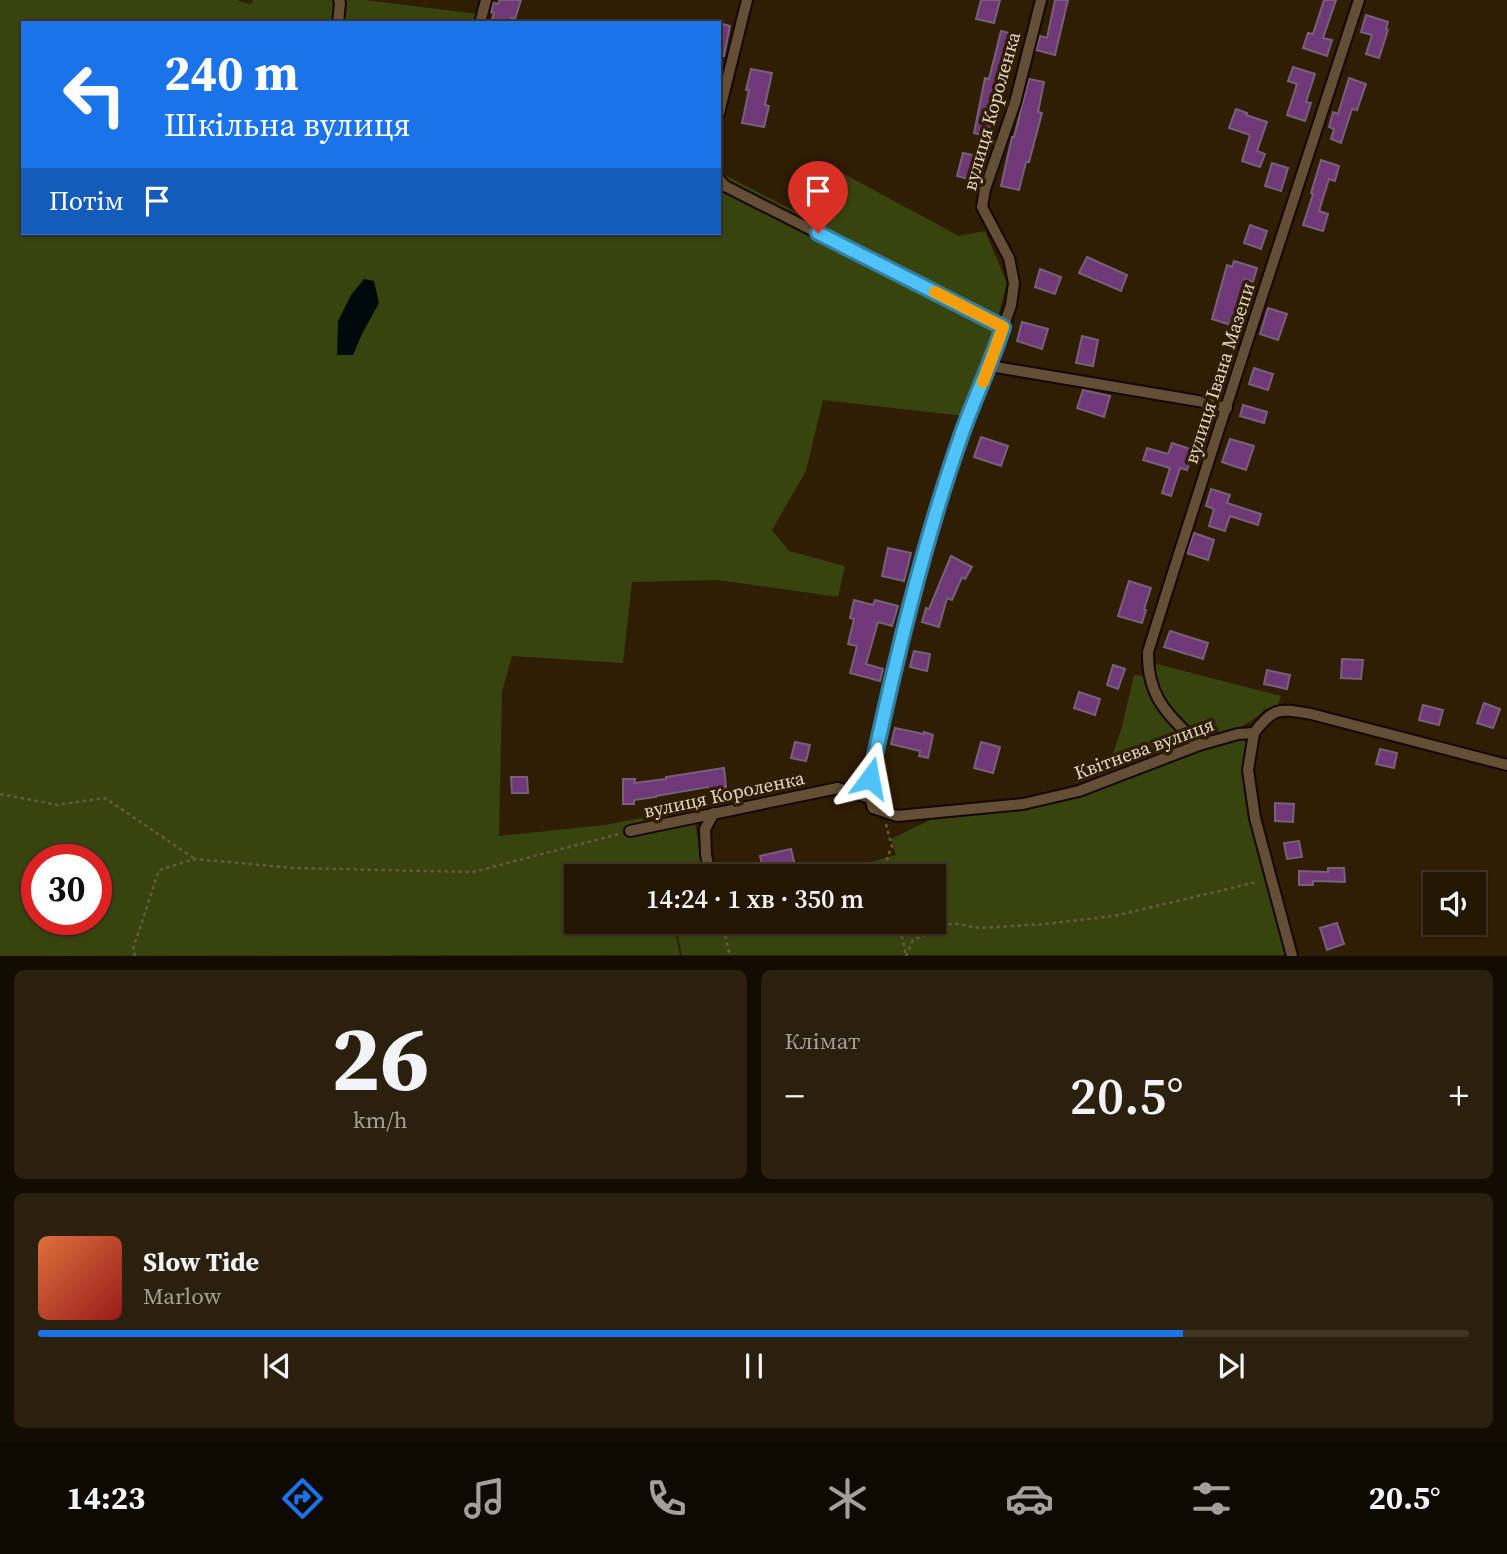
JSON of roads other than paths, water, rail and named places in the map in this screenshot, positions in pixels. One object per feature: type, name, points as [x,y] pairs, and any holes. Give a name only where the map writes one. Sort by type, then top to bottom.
[{"type":"street","points":[[338,21],[339,0]]},
{"type":"street","points":[[481,21],[486,0]]},
{"type":"street","points":[[721,105],[747,0]]},
{"type":"street","name":"вулиця Короленка","points":[[630,831],[838,788],[871,803],[870,778],[875,753],[924,553],[962,435],[1011,304],[1014,283],[1009,258],[982,207],[985,189],[1015,103],[1041,0]]},
{"type":"street","name":"вулиця Івана Мазепи","points":[[1199,745],[1172,718],[1154,693],[1147,667],[1148,652],[1359,0]]},
{"type":"street","points":[[721,181],[725,186],[1003,327]]},
{"type":"street","points":[[990,366],[1227,408]]},
{"type":"street","points":[[1293,956],[1255,818],[1248,770],[1254,733],[1266,717],[1282,710],[1311,714],[1507,765]]},
{"type":"street","name":"Квітнева вулиця","points":[[871,803],[897,816],[1023,804],[1079,791],[1199,745],[1238,734],[1254,733]]},
{"type":"street","points":[[708,864],[705,828],[714,813]]}]
